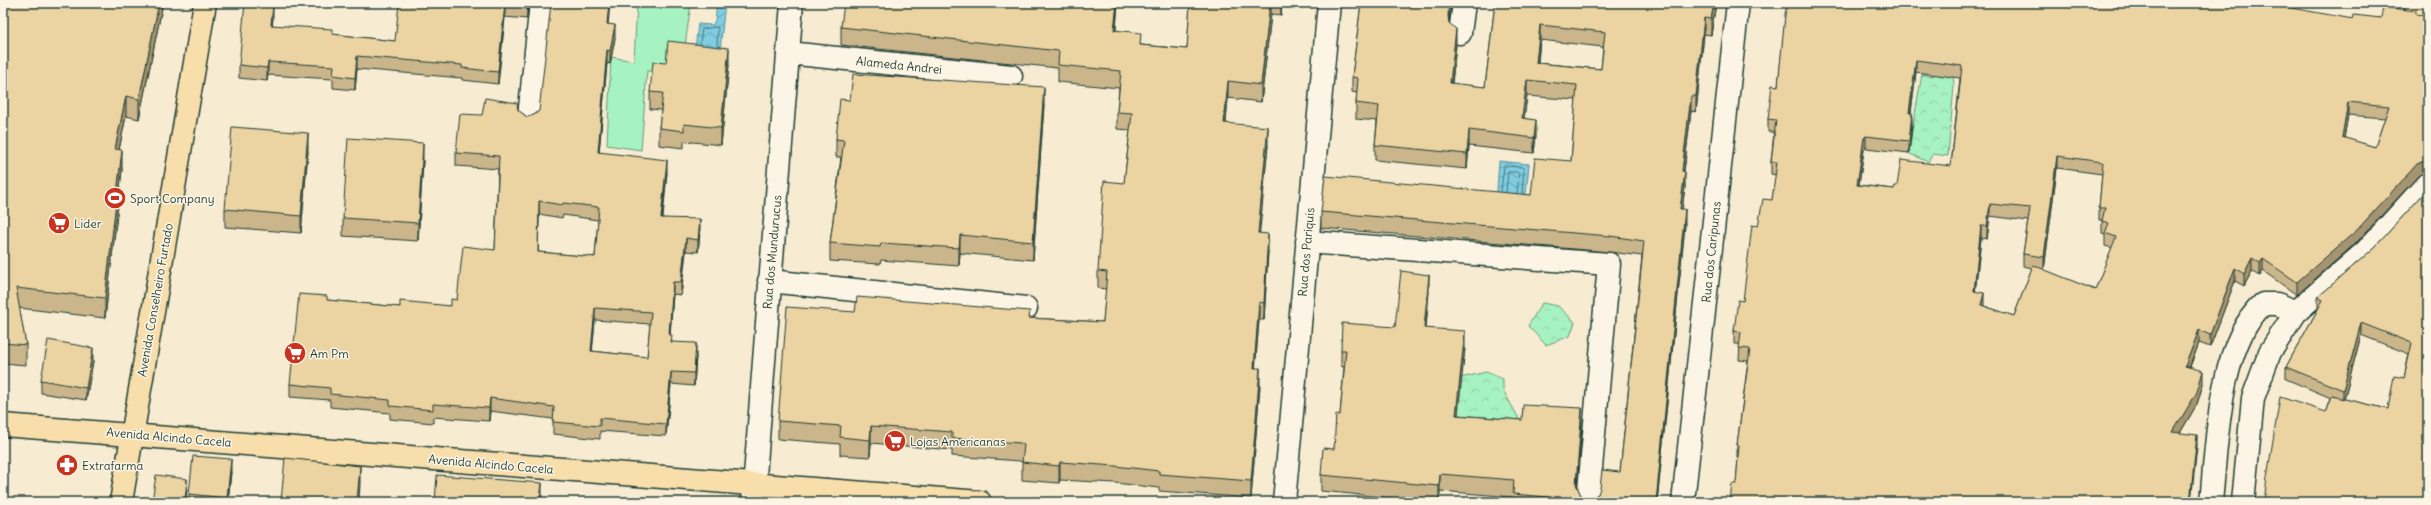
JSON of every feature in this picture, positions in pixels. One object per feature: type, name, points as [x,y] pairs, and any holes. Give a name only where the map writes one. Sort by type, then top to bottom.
[{"type":"main road","name":"Avenida Conselheiro Furtado","points":[[121,502],[205,3]]},
{"type":"main road","points":[[2415,3],[2428,4]]},
{"type":"main road","name":"Avenida Alcindo Cacela","points":[[3,425],[132,434],[754,494],[980,502]]},
{"type":"street","points":[[529,117],[541,3]]},
{"type":"street","name":"Rua dos Mundurucus","points":[[754,494],[769,281],[792,3]]},
{"type":"street","name":"Rua dos Pariquis","points":[[1284,502],[1329,3]]},
{"type":"street","points":[[1460,33],[1464,3]]},
{"type":"street","name":"Rua dos Caripunas","points":[[1683,502],[1738,3]]},
{"type":"street","name":"Alameda Andrei","points":[[788,53],[1011,76]]},
{"type":"street","points":[[2243,502],[2253,398],[2270,352],[2296,312],[2366,251],[2428,182]]},
{"type":"street","points":[[1307,242],[1609,264],[1588,502]]},
{"type":"street","points":[[769,281],[1026,308]]},
{"type":"street","points":[[2211,502],[2225,381],[2242,335],[2255,312],[2263,304],[2277,304],[2296,312]]},
{"type":"green space","points":[[637,3],[691,3],[683,60],[667,73],[647,71],[641,150],[607,145],[611,57],[634,61]]},
{"type":"green space","points":[[1938,71],[1953,75],[1954,86],[1948,156],[1933,154],[1928,162],[1908,153],[1922,74],[1933,76]]},
{"type":"green space","points":[[1542,303],[1558,306],[1575,322],[1570,336],[1546,345],[1528,326]]},
{"type":"green space","points":[[1486,372],[1503,379],[1503,390],[1518,417],[1519,437],[1457,428],[1461,378]]},
{"type":"water","points":[[717,3],[725,3],[720,51],[695,49],[698,24],[712,25],[715,21]]},
{"type":"water","points":[[1499,161],[1529,164],[1525,205],[1496,203]]},
{"type":"building","points":[[3,3],[159,3],[139,99],[126,96],[115,149],[122,150],[105,298],[16,288],[26,345],[3,343]]},
{"type":"building","points":[[245,3],[273,5],[271,25],[332,29],[332,34],[395,41],[399,4],[425,6],[425,3],[527,3],[527,6],[505,4],[498,72],[462,68],[462,65],[357,56],[355,78],[333,75],[334,66],[268,62],[267,68],[239,65]]},
{"type":"building","points":[[551,3],[609,3],[607,24],[615,25],[610,51],[607,50],[598,152],[667,160],[661,218],[700,219],[698,240],[686,238],[681,282],[673,282],[669,335],[672,335],[671,342],[696,343],[694,373],[671,372],[666,424],[600,418],[600,426],[553,422],[554,407],[490,398],[489,408],[433,404],[433,410],[390,406],[390,400],[330,394],[330,388],[290,384],[299,294],[327,296],[327,300],[400,307],[400,301],[451,306],[451,299],[457,300],[463,246],[495,250],[499,156],[456,153],[460,114],[482,115],[485,98],[517,103],[518,110],[527,117],[534,115],[539,111]],"holes":[[[539,201],[562,205],[563,203],[599,207],[595,257],[538,252]],[[595,308],[651,312],[647,357],[591,351]]]},
{"type":"building","points":[[844,3],[1117,3],[1114,30],[1141,33],[1140,45],[1187,49],[1190,3],[1270,3],[1261,85],[1228,81],[1224,123],[1268,127],[1258,233],[1268,234],[1264,303],[1259,302],[1254,368],[1260,368],[1251,481],[1159,474],[1159,471],[1115,466],[1060,462],[1059,466],[1022,462],[1024,445],[1020,443],[952,438],[952,432],[871,426],[870,440],[840,437],[841,426],[778,421],[787,307],[855,312],[857,297],[1030,311],[1029,318],[1103,322],[1107,272],[1098,271],[1104,181],[1124,183],[1132,113],[1117,112],[1121,71],[1058,65],[1059,51],[841,27]]},
{"type":"building","points":[[1361,3],[1449,3],[1449,23],[1456,29],[1450,83],[1485,87],[1495,3],[1714,3],[1711,19],[1704,18],[1696,96],[1691,96],[1682,171],[1685,172],[1680,209],[1685,209],[1656,502],[1630,502],[1592,498],[1598,494],[1602,470],[1620,472],[1644,241],[1610,236],[1321,212],[1325,176],[1531,195],[1535,158],[1571,161],[1577,85],[1527,80],[1522,118],[1536,120],[1534,138],[1469,130],[1467,154],[1375,145],[1379,106],[1356,103],[1358,78],[1352,77]],"holes":[[[1540,25],[1605,32],[1601,69],[1536,63]]]},
{"type":"building","points":[[1787,3],[2250,3],[2291,8],[2353,19],[2354,15],[2381,18],[2383,7],[2416,11],[2416,14],[2428,17],[2428,159],[2419,162],[2357,230],[2297,282],[2263,259],[2260,263],[2252,258],[2244,274],[2235,268],[2210,335],[2199,330],[2185,366],[2203,371],[2197,392],[2173,432],[2197,435],[2190,502],[1730,502],[1732,484],[1736,484],[1739,445],[1737,445],[1750,349],[1739,348],[1741,332],[1734,331],[1738,300],[1743,301],[1752,225],[1758,226],[1763,199],[1772,200],[1777,162],[1771,162],[1776,120],[1768,119],[1772,85],[1778,86]],"holes":[[[1916,60],[1962,66],[1951,166],[1901,160],[1897,186],[1895,186],[1894,189],[1857,185],[1864,138],[1866,136],[1909,141],[1912,113],[1909,113]],[[2348,102],[2389,106],[2375,147],[2342,137]],[[2057,156],[2103,162],[2099,208],[2105,208],[2102,221],[2109,223],[2105,233],[2116,237],[2095,290],[2033,265],[2014,316],[1981,305],[1984,293],[1974,291],[1981,226],[1987,226],[1990,204],[2030,208],[2023,254],[2044,257]]]},
{"type":"building","points":[[668,41],[729,48],[721,128],[684,124],[684,131],[659,128],[663,93],[650,92],[653,62],[666,63]]},
{"type":"building","points":[[853,74],[1044,87],[1033,242],[960,235],[959,248],[881,243],[880,247],[830,243],[844,140],[836,139],[840,99],[850,100]]},
{"type":"building","points":[[232,127],[308,133],[301,216],[225,209]]},
{"type":"building","points":[[348,138],[423,143],[418,223],[343,218]]},
{"type":"building","points":[[2428,189],[2428,502],[2264,502],[2280,397],[2326,412],[2332,396],[2388,409],[2394,376],[2404,378],[2412,343],[2361,323],[2343,390],[2286,367],[2323,300],[2318,297],[2375,247]]},
{"type":"building","points":[[1401,271],[1429,275],[1424,328],[1465,331],[1456,415],[1522,420],[1523,405],[1582,408],[1576,484],[1583,500],[1513,494],[1514,480],[1440,474],[1439,486],[1321,475],[1323,448],[1334,449],[1336,414],[1340,415],[1346,350],[1341,350],[1342,323],[1395,327]]},
{"type":"building","points":[[48,340],[93,348],[86,388],[41,380]]},
{"type":"building","points":[[193,456],[231,459],[227,498],[189,494]]},
{"type":"building","points":[[285,458],[360,466],[357,502],[281,502]]},
{"type":"building","points":[[156,475],[187,479],[185,502],[152,502]]},
{"type":"building","points":[[437,475],[542,483],[540,500],[569,502],[435,502]]},
{"type":"building","points":[[620,500],[644,502],[620,502]]},
{"type":"place","name":"Sport Company","points":[[115,198]]},
{"type":"place","name":"Lider","points":[[59,223]]},
{"type":"place","name":"Am Pm","points":[[295,353]]},
{"type":"place","name":"Lojas Americanas","points":[[895,441]]},
{"type":"place","name":"Extrafarma","points":[[67,465]]}]
